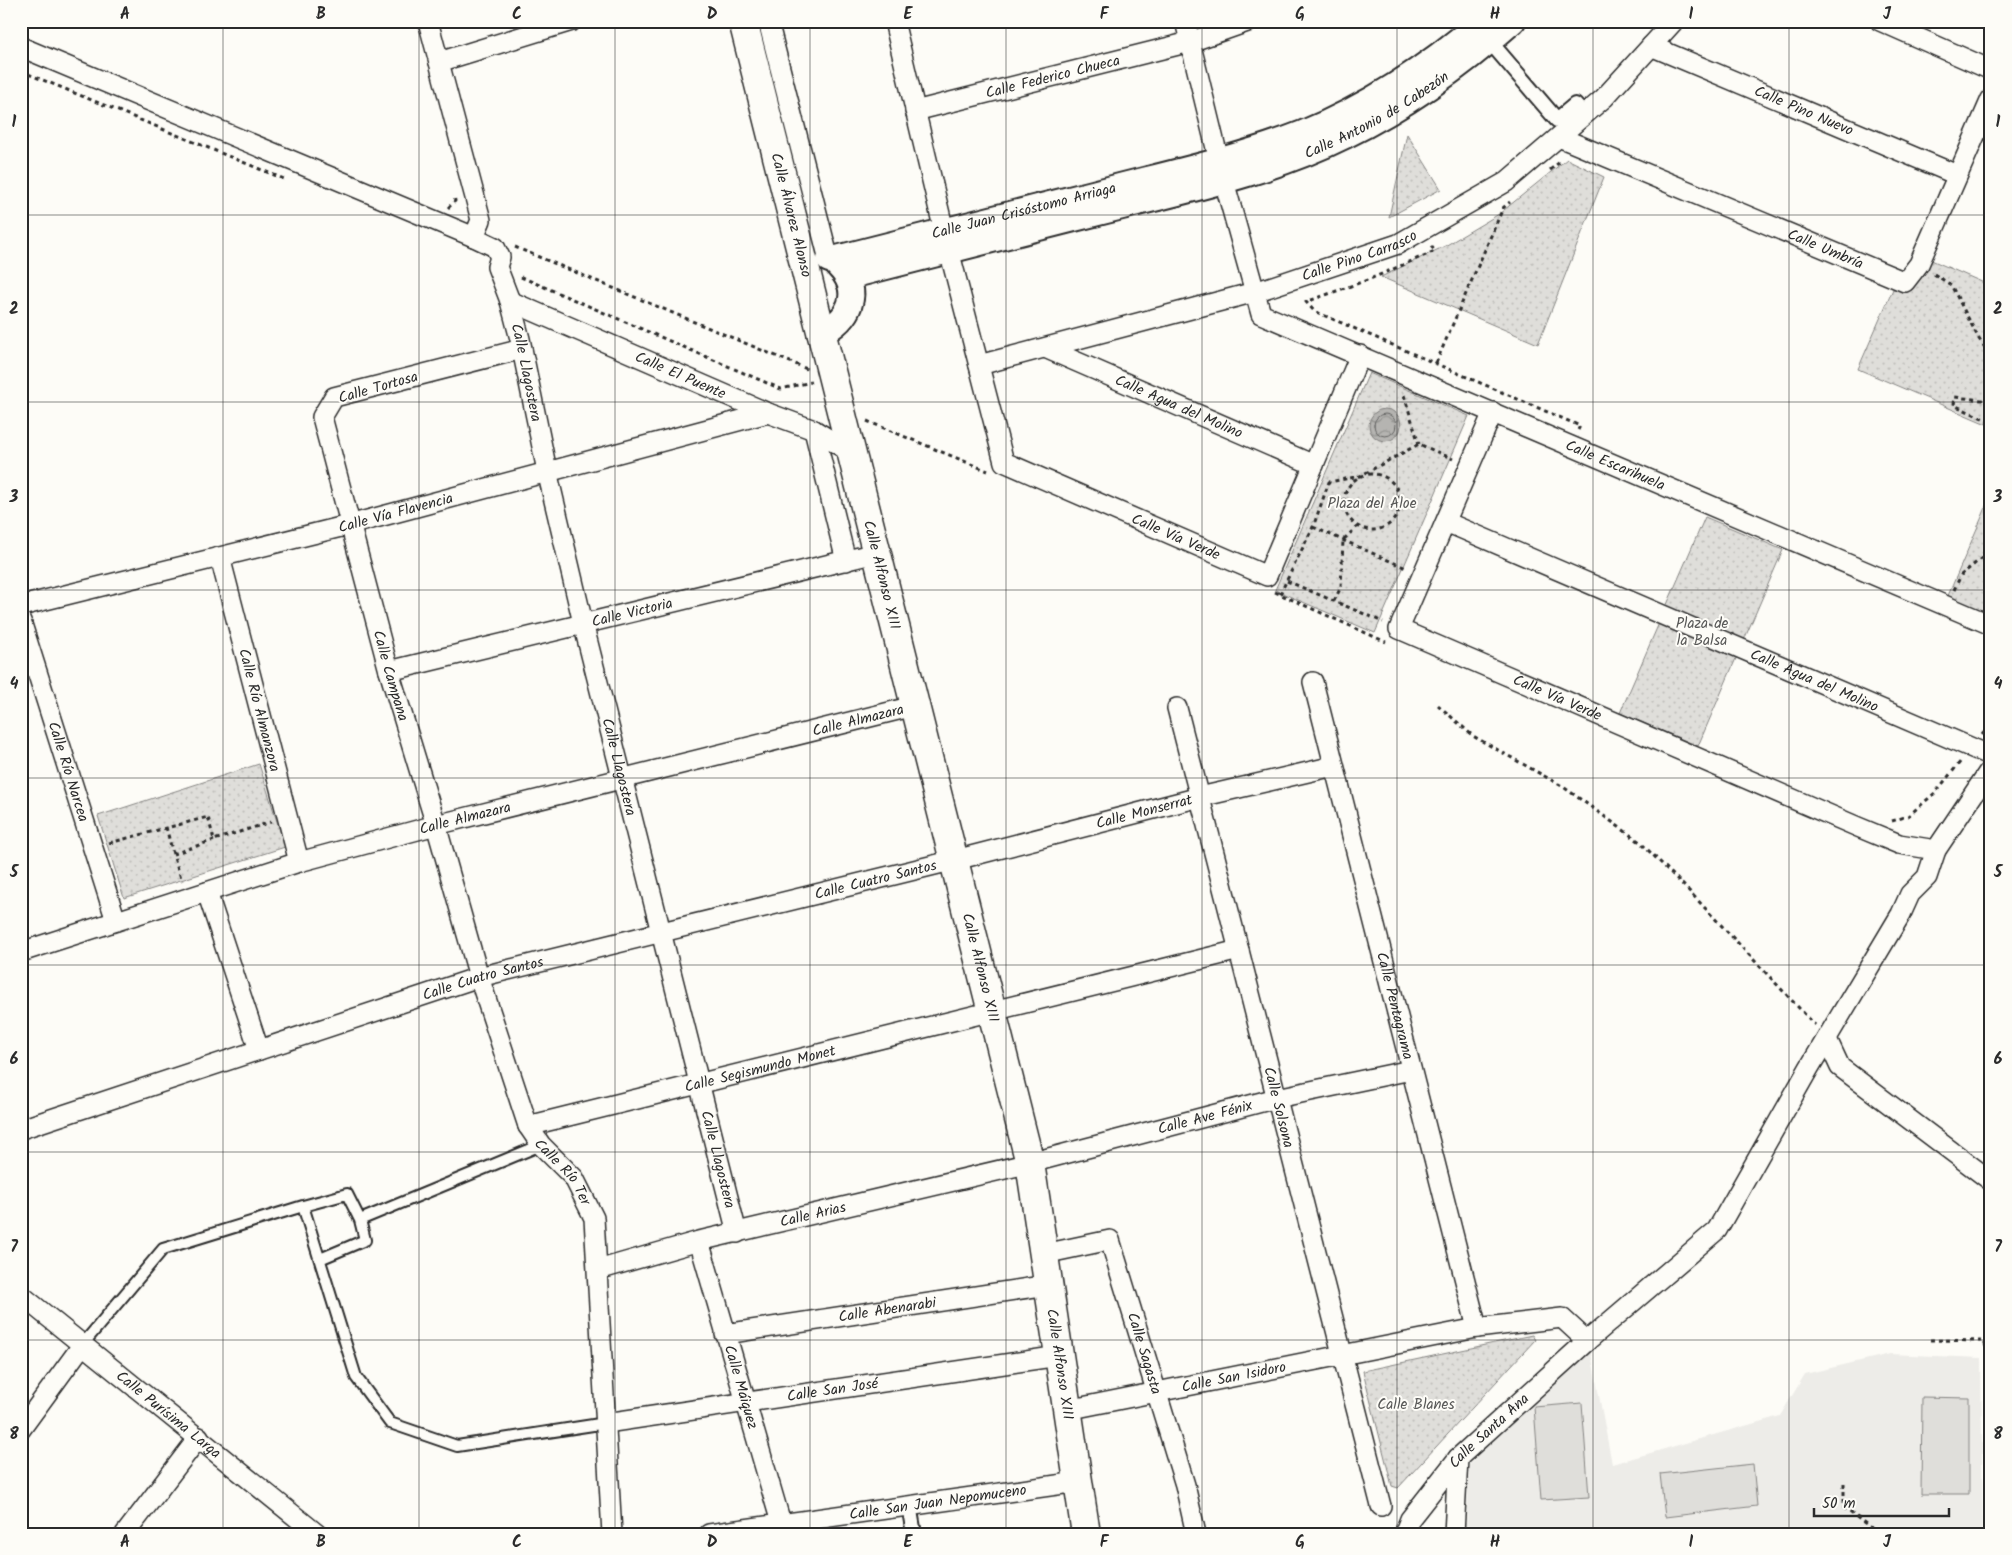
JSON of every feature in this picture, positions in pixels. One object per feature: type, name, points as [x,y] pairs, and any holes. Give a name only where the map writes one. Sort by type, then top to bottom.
[{"type":"main road","name":"Calle Álvarez Alonso","points":[[743,21],[839,408]]},
{"type":"main road","name":"Calle Alfonso XIII","points":[[839,408],[1030,1163],[1086,1534]]},
{"type":"street","points":[[21,47],[474,237],[481,220],[428,21]]},
{"type":"street","points":[[439,62],[572,21]]},
{"type":"street","name":"Calle Álvarez Alonso","points":[[768,21],[829,260]]},
{"type":"street","points":[[894,21],[979,366]]},
{"type":"street","points":[[1185,21],[1222,171],[1255,292]]},
{"type":"street","name":"Calle Federico Chueca","points":[[915,111],[1190,42],[1250,21]]},
{"type":"street","name":"Calle Antonio de Cabezón","points":[[1222,171],[1366,103],[1480,27],[1513,21]]},
{"type":"street","name":"Calle Pino Carrasco","points":[[979,366],[1255,292],[1398,244],[1506,182],[1604,98],[1674,21]]},
{"type":"street","points":[[1880,21],[1991,70]]},
{"type":"street","points":[[1480,27],[1557,120],[1575,105],[1584,116]]},
{"type":"street","name":"Calle Pino Nuevo","points":[[1651,46],[1957,175]]},
{"type":"street","name":"Calle Umbría","points":[[1559,137],[1905,282],[1918,264],[1991,99]]},
{"type":"street","name":"Calle Juan Crisóstomo Arriaga","points":[[829,260],[947,241],[1222,171]]},
{"type":"street","name":"Calle Llagostera","points":[[474,237],[490,244],[498,251],[500,256],[497,267],[510,300],[522,349],[547,471],[583,623],[737,1232]]},
{"type":"street","name":"Calle Juan Crisóstomo Arriaga","points":[[846,277],[947,241]]},
{"type":"street","points":[[802,257],[817,256],[839,266],[846,277],[851,294],[848,310],[839,323],[820,334]]},
{"type":"street","name":"Calle Escarihuela","points":[[1255,292],[1261,314],[1991,625]]},
{"type":"street","name":"Calle El Puente","points":[[510,300],[768,413],[814,430],[850,452]]},
{"type":"street","name":"Calle Agua del Molino","points":[[1045,348],[1314,465]]},
{"type":"street","name":"Calle Tortosa","points":[[349,525],[322,417],[334,397],[522,349]]},
{"type":"street","name":"Calle Vía Verde","points":[[979,366],[1004,462],[1268,576],[1360,355]]},
{"type":"street","name":"Calle Vía Verde","points":[[1493,412],[1399,629],[1866,831],[1899,844],[1936,850]]},
{"type":"street","name":"Calle Vía Flavencia","points":[[21,606],[349,525],[768,413]]},
{"type":"street","points":[[814,430],[846,561]]},
{"type":"street","name":"Calle Agua del Molino","points":[[1446,522],[1991,756]]},
{"type":"street","name":"Calle Campana","points":[[349,525],[388,670],[436,825]]},
{"type":"street","name":"Calle Victoria","points":[[388,670],[876,553]]},
{"type":"street","name":"Calle Río Almanzora","points":[[220,557],[300,862]]},
{"type":"street","name":"Calle Río Narcea","points":[[21,621],[116,921]]},
{"type":"street","name":"Calle Pentagrama","points":[[1313,682],[1477,1328]]},
{"type":"street","name":"Calle Almazara","points":[[21,952],[300,862],[436,825],[914,706]]},
{"type":"street","name":"Calle Solsona","points":[[1177,708],[1381,1506]]},
{"type":"street","name":"Calle Monserrat","points":[[953,860],[1200,797],[1334,766]]},
{"type":"street","points":[[1936,850],[1991,768]]},
{"type":"street","name":"Calle Río Ter","points":[[436,825],[479,977],[528,1126],[541,1145],[574,1178],[594,1218],[612,1534]]},
{"type":"street","name":"Calle Santa Ana","points":[[1404,1534],[1410,1519],[1458,1458],[1587,1341],[1717,1230],[1809,1068],[1901,914],[1910,894],[1927,876],[1936,850]]},
{"type":"street","name":"Calle Cuatro Santos","points":[[21,1129],[479,977],[953,860]]},
{"type":"street","points":[[207,892],[259,1050]]},
{"type":"street","name":"Calle Segismundo Monet","points":[[528,1126],[1239,950]]},
{"type":"street","points":[[1827,1038],[1840,1067],[1991,1181]]},
{"type":"street","points":[[1809,1068],[1840,1067]]},
{"type":"street","name":"Calle Ave Fénix","points":[[1030,1163],[1277,1098],[1412,1070]]},
{"type":"street","name":"Calle Arias","points":[[598,1270],[699,1241],[1030,1163]]},
{"type":"street","name":"Calle Sagasta","points":[[1044,1254],[1110,1240],[1185,1485],[1196,1534]]},
{"type":"street","name":"Calle Máiquez","points":[[699,1241],[782,1528]]},
{"type":"street","name":"Calle Abenarabi","points":[[725,1334],[1048,1285]]},
{"type":"street","name":"Calle Purísima Larga","points":[[21,1295],[317,1534]]},
{"type":"street","points":[[1342,1354],[1477,1328],[1562,1318],[1587,1341]]},
{"type":"street","points":[[21,1429],[83,1344]]},
{"type":"street","name":"Calle San Isidoro","points":[[1067,1410],[1158,1393],[1342,1354]]},
{"type":"street","name":"Calle San José","points":[[606,1423],[1059,1356]]},
{"type":"street","points":[[124,1534],[198,1437]]},
{"type":"street","points":[[1454,1534],[1458,1458]]},
{"type":"street","name":"Calle San Juan Nepomuceno","points":[[709,1534],[782,1528],[909,1505],[1078,1482]]},
{"type":"street","points":[[909,1505],[914,1534]]},
{"type":"lane","points":[[360,1220],[541,1145]]},
{"type":"lane","points":[[83,1344],[163,1249],[347,1194],[360,1220],[365,1240],[320,1258]]},
{"type":"lane","points":[[303,1206],[356,1376],[390,1423],[457,1446],[606,1423]]},
{"type":"path","points":[[1549,171],[1567,155]]},
{"type":"path","points":[[1419,444],[1404,395],[1408,386],[1421,396],[1503,208],[1510,202]]},
{"type":"path","points":[[513,246],[809,370]]},
{"type":"path","points":[[1918,264],[1951,285],[1979,339],[1991,356]]},
{"type":"path","points":[[1991,401],[1955,397],[1954,405],[1991,422]]},
{"type":"path","points":[[1370,474],[1388,479],[1395,486],[1400,497],[1400,507],[1395,517],[1388,524],[1378,529],[1358,526],[1350,520],[1344,506],[1347,489],[1360,476],[1370,474]]},
{"type":"path","points":[[1953,593],[1961,575],[1983,557],[1990,537],[1988,512],[1991,505]]},
{"type":"path","points":[[1334,601],[1341,587],[1343,540],[1358,526]]},
{"type":"path","points":[[1313,527],[1422,576]]},
{"type":"path","points":[[1287,581],[1385,623],[1389,614]]},
{"type":"path","points":[[1438,705],[1473,736],[1562,786],[1640,842],[1689,891],[1827,1038]]},
{"type":"path","points":[[1890,821],[1908,816],[1935,793],[1991,723]]},
{"type":"path","points":[[173,854],[270,822],[286,814]]},
{"type":"path","points":[[92,848],[208,817],[214,840]]},
{"type":"path","points":[[166,827],[188,898]]},
{"type":"path","points":[[1930,1340],[1984,1341],[1989,1356],[1991,1446]]},
{"type":"path","points":[[1844,1483],[1844,1508],[1876,1533],[1986,1534]]},
{"type":"shaded area","points":[[1589,1343],[1612,1464],[1780,1416],[1805,1374],[1890,1354],[1981,1358],[1983,1534],[1466,1534],[1469,1465],[1557,1370]]},
{"type":"green space","points":[[1407,134],[1441,189],[1389,217]]},
{"type":"green space","points":[[1567,159],[1604,177],[1538,344],[1381,277],[1445,246],[1499,214]]},
{"type":"green space","points":[[1929,259],[1991,286],[1991,426],[1858,369],[1893,289],[1905,288]]},
{"type":"green space","name":"Plaza del Aloe","points":[[1369,373],[1469,416],[1375,633],[1275,590]]},
{"type":"green space","points":[[1991,496],[1991,617],[1947,598]]},
{"type":"green space","name":"Plaza de la Balsa","points":[[1705,517],[1783,550],[1698,746],[1620,713]]},
{"type":"green space","points":[[259,764],[285,847],[124,898],[98,816]]},
{"type":"green space","name":"Calle Blanes","points":[[1532,1335],[1535,1340],[1398,1488],[1392,1486],[1363,1371]]},
{"type":"green space","points":[[1922,1397],[1969,1398],[1969,1494],[1921,1494]]},
{"type":"green space","points":[[1582,1403],[1589,1497],[1541,1500],[1534,1407]]},
{"type":"green space","points":[[1753,1464],[1757,1506],[1665,1517],[1660,1474]]},
{"type":"water","points":[[1385,409],[1391,410],[1396,414],[1400,419],[1400,431],[1396,436],[1391,440],[1385,441],[1379,440],[1374,436],[1370,431],[1369,425],[1370,419],[1374,414],[1379,410]]}]
